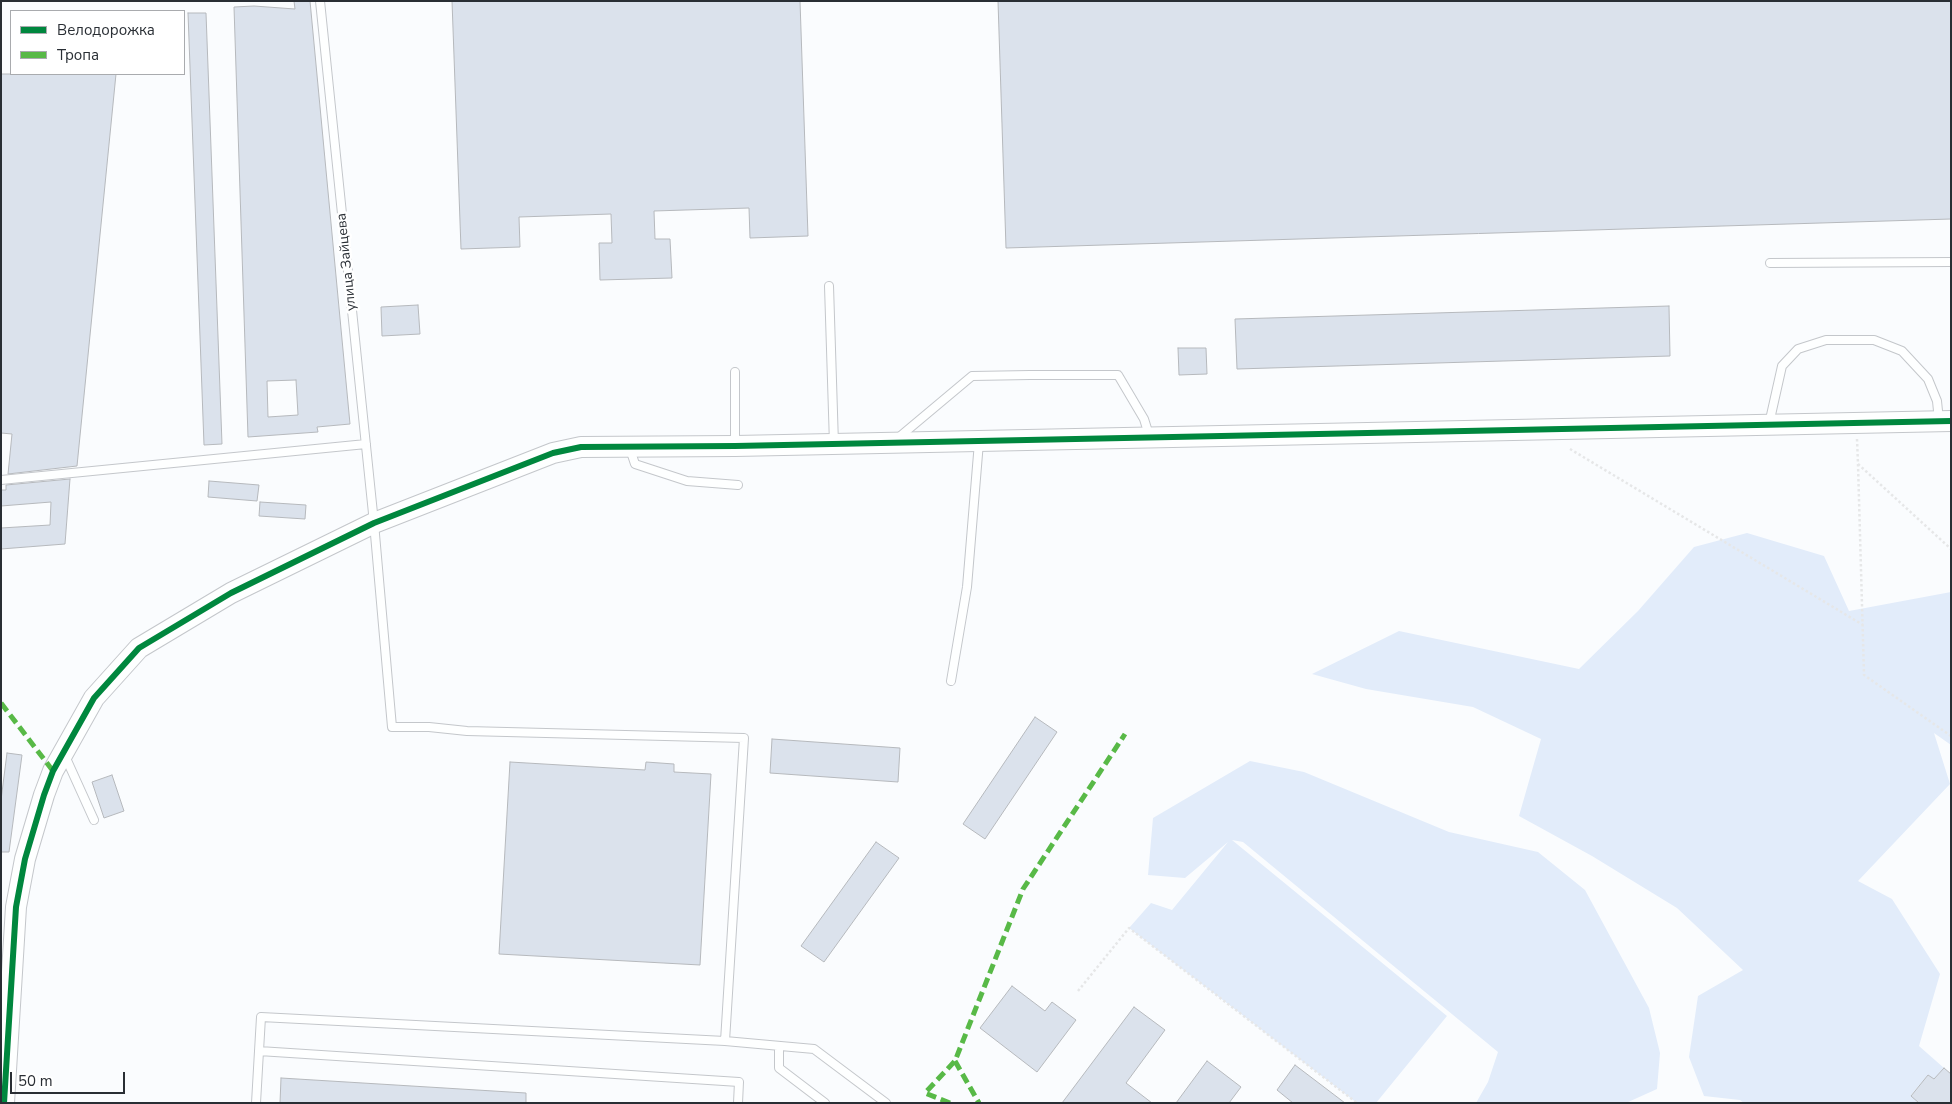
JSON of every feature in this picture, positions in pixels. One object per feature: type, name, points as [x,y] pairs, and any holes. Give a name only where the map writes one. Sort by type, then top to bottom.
[{"type":"street","points":[[4,1103],[12,924],[26,859],[44,795],[63,752],[94,698],[139,648],[231,593],[374,523],[553,453],[581,447],[893,443],[1150,436],[1945,421]]},
{"type":"lane","name":"улица Зайцева","points":[[320,1],[374,523],[392,727],[429,726],[468,731],[744,738],[725,1041]]},
{"type":"lane","points":[[1770,263],[1951,262]]},
{"type":"lane","points":[[829,286],[834,444]]},
{"type":"lane","points":[[1769,424],[1782,366],[1798,349],[1826,340],[1874,340],[1902,352],[1928,379],[1945,421]]},
{"type":"lane","points":[[735,372],[735,446]]},
{"type":"lane","points":[[893,443],[972,376],[1118,375],[1144,419],[1150,436]]},
{"type":"lane","points":[[951,681],[967,587],[979,441]]},
{"type":"lane","points":[[1,480],[366,444]]},
{"type":"lane","points":[[630,447],[634,464],[687,481],[738,485]]},
{"type":"lane","points":[[63,752],[94,820]]},
{"type":"lane","points":[[256,1103],[261,1017],[725,1041],[814,1049],[886,1103]]},
{"type":"lane","points":[[780,1046],[779,1068],[825,1103]]},
{"type":"lane","points":[[259,1051],[739,1082],[738,1103]]},
{"type":"path","points":[[1856,422],[1864,675],[1951,736]]},
{"type":"path","points":[[1570,449],[1863,625]]},
{"type":"path","points":[[1858,464],[1951,549]]},
{"type":"path","points":[[1078,991],[1129,928],[1357,1103]]},
{"type":"shaded area","points":[[1747,533],[1824,556],[1849,611],[1951,592],[1951,745],[1934,733],[1950,784],[1858,881],[1892,899],[1940,974],[1919,1046],[1944,1068],[1934,1079],[1928,1075],[1911,1095],[1918,1103],[1744,1103],[1740,1100],[1704,1096],[1689,1057],[1698,996],[1743,970],[1677,908],[1592,856],[1519,816],[1541,739],[1473,707],[1366,689],[1312,674],[1399,631],[1579,669],[1638,611],[1694,547]]},
{"type":"shaded area","points":[[1250,761],[1304,772],[1449,832],[1538,852],[1585,890],[1649,1008],[1660,1053],[1657,1089],[1626,1103],[1476,1103],[1488,1082],[1498,1052],[1243,842],[1232,840],[1447,1016],[1376,1103],[1357,1103],[1129,928],[1151,903],[1172,910],[1228,842],[1185,878],[1148,875],[1153,818]]},
{"type":"building","points":[[294,1],[310,1],[350,424],[317,427],[318,432],[248,437],[234,7],[254,6],[295,9]],"holes":[[[296,380],[298,415],[268,417],[267,381]]]},
{"type":"building","points":[[452,1],[800,1],[808,236],[750,238],[749,208],[654,211],[655,239],[670,239],[672,278],[600,280],[599,243],[612,243],[611,214],[519,217],[520,247],[461,249]]},
{"type":"building","points":[[998,1],[1951,1],[1951,219],[1006,248]]},
{"type":"building","points":[[188,13],[206,13],[222,444],[204,445]]},
{"type":"building","points":[[1,74],[116,75],[77,466],[8,474],[12,434],[1,433]]},
{"type":"building","points":[[418,305],[420,334],[382,336],[381,307]]},
{"type":"building","points":[[1669,306],[1670,356],[1237,369],[1235,319]]},
{"type":"building","points":[[1178,348],[1206,348],[1207,374],[1179,375]]},
{"type":"building","points":[[70,479],[65,544],[1,549],[1,528],[50,525],[51,502],[1,506],[1,490],[6,490],[6,485]]},
{"type":"building","points":[[209,481],[259,485],[257,501],[208,497]]},
{"type":"building","points":[[260,502],[306,505],[305,519],[259,516]]},
{"type":"building","points":[[1035,717],[1057,732],[985,839],[963,824]]},
{"type":"building","points":[[772,739],[900,748],[898,782],[770,773]]},
{"type":"building","points":[[7,753],[22,755],[9,852],[1,852],[1,800]]},
{"type":"building","points":[[510,762],[645,770],[646,762],[674,764],[674,772],[711,774],[700,965],[499,954]]},
{"type":"building","points":[[112,775],[124,811],[104,818],[92,782]]},
{"type":"building","points":[[876,842],[899,858],[824,962],[801,946]]},
{"type":"building","points":[[1012,986],[1045,1011],[1052,1002],[1076,1020],[1037,1072],[980,1028]]},
{"type":"building","points":[[1134,1007],[1165,1030],[1126,1083],[1152,1103],[1062,1103]]},
{"type":"building","points":[[1207,1061],[1241,1087],[1229,1103],[1176,1103]]},
{"type":"building","points":[[1295,1065],[1345,1103],[1293,1103],[1277,1090]]},
{"type":"building","points":[[1944,1068],[1951,1074],[1951,1103],[1919,1103],[1911,1096],[1928,1075],[1934,1079]]},
{"type":"building","points":[[281,1078],[526,1093],[526,1103],[280,1103]]},
{"type":"marked path","points":[[1,703],[53,771]]},
{"type":"marked path","points":[[950,1103],[925,1093],[955,1061],[1023,889],[1125,734]]},
{"type":"marked path","points":[[955,1061],[979,1103]]},
{"type":"cycle path","points":[[4,1103],[16,907],[25,859],[53,771],[94,698],[139,648],[231,593],[374,523],[553,453],[581,447],[735,446],[1951,421]]}]
